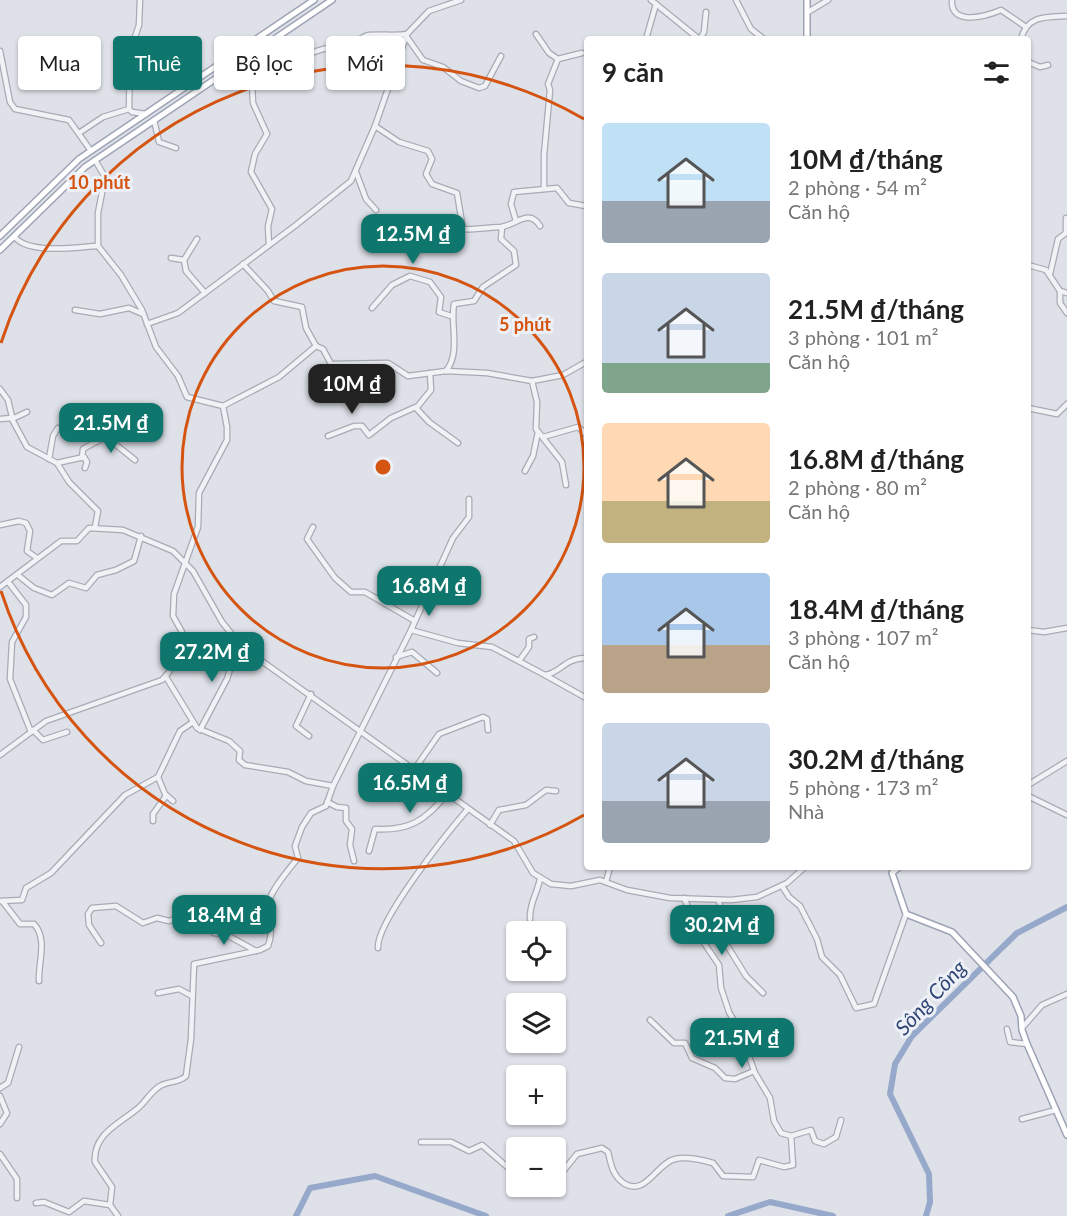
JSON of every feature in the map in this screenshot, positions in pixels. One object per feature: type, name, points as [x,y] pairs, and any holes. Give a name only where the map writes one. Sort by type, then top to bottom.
[{"type":"main road","points":[[0,236],[3,229],[39,195],[91,151],[314,0]]},
{"type":"main road","points":[[279,36],[332,0]]},
{"type":"main road","points":[[807,0],[807,36]]},
{"type":"main road","points":[[0,250],[44,204],[95,160],[214,80]]},
{"type":"main road","points":[[896,870],[892,873],[906,914],[946,928],[972,953],[1018,1006],[1027,1044],[1067,1135]]},
{"type":"street","points":[[129,109],[130,52],[139,25],[140,0]]},
{"type":"street","points":[[147,324],[178,313],[347,184],[356,172],[375,126],[407,35],[429,11],[461,0]]},
{"type":"street","points":[[651,0],[696,36]]},
{"type":"street","points":[[736,0],[751,29],[760,36]]},
{"type":"street","points":[[807,12],[828,0]]},
{"type":"street","points":[[952,0],[954,12],[958,16],[974,18],[1001,10],[1026,27]]},
{"type":"street","points":[[647,36],[656,4]]},
{"type":"street","points":[[702,36],[706,12]]},
{"type":"street","points":[[1022,36],[1026,27],[1039,17],[1067,16]]},
{"type":"street","points":[[536,34],[549,53],[558,59],[582,53]]},
{"type":"street","points":[[407,35],[423,60],[443,67],[461,81],[479,88],[486,86],[501,56]]},
{"type":"street","points":[[314,51],[322,47],[352,43],[368,36],[407,35]]},
{"type":"street","points":[[0,51],[10,102],[15,109],[69,120],[91,151]]},
{"type":"street","points":[[544,188],[544,155],[550,90],[548,84],[558,59]]},
{"type":"street","points":[[1031,63],[1040,67],[1048,65]]},
{"type":"street","points":[[252,90],[253,103],[267,134],[255,154],[251,171],[272,209],[268,226],[269,245]]},
{"type":"street","points":[[129,109],[132,112],[146,114]]},
{"type":"street","points":[[79,133],[103,117],[129,109]]},
{"type":"street","points":[[154,120],[159,142],[176,148]]},
{"type":"street","points":[[375,126],[399,142],[428,151],[432,159],[426,174],[432,184],[457,193],[463,228],[502,226],[530,218],[540,226]]},
{"type":"street","points":[[95,160],[105,177],[98,213],[98,246],[121,275],[144,314],[156,347],[178,376],[187,397],[223,406],[279,377],[316,346]]},
{"type":"street","points":[[356,172],[366,200],[376,210]]},
{"type":"street","points":[[516,221],[511,204],[514,192],[557,188],[569,203],[584,206]]},
{"type":"street","points":[[1050,274],[1058,239],[1066,233],[1066,218]]},
{"type":"street","points":[[446,371],[451,365],[456,335],[451,316],[455,303],[474,301],[483,287],[516,265],[514,251],[501,239],[502,226]]},
{"type":"street","points":[[14,236],[19,243],[35,248],[98,246]]},
{"type":"street","points":[[197,239],[184,260],[186,272],[205,293]]},
{"type":"street","points":[[171,258],[184,260]]},
{"type":"street","points":[[243,264],[268,291],[274,302],[302,307],[306,328],[316,346],[321,347],[329,362],[334,365],[386,363],[404,375],[446,371],[487,373],[532,381],[563,375],[584,363]]},
{"type":"street","points":[[1031,266],[1040,267],[1050,274],[1060,291],[1060,303],[1067,313]]},
{"type":"street","points":[[372,308],[398,280],[410,276],[430,282],[441,297],[439,312],[451,316]]},
{"type":"street","points":[[1060,291],[1067,293]]},
{"type":"street","points":[[75,310],[90,315],[129,308],[144,314]]},
{"type":"street","points":[[328,436],[357,425],[362,426],[369,435],[391,418],[416,408],[431,390],[430,373]]},
{"type":"street","points":[[532,381],[537,402],[535,426],[562,462],[566,485]]},
{"type":"street","points":[[0,389],[8,400],[12,418],[27,447],[57,463],[70,483],[98,511],[95,527]]},
{"type":"street","points":[[1031,409],[1057,414],[1067,404]]},
{"type":"street","points":[[0,755],[46,721],[166,677],[182,642],[182,632],[173,612],[175,587],[198,527],[199,493],[227,440],[223,406]]},
{"type":"street","points":[[416,408],[429,422],[458,443]]},
{"type":"street","points":[[0,419],[12,418],[27,412]]},
{"type":"street","points":[[543,437],[576,427],[584,433]]},
{"type":"street","points":[[48,459],[53,436],[58,428]]},
{"type":"street","points":[[525,471],[533,456],[538,432]]},
{"type":"street","points":[[82,458],[82,449],[103,438],[115,444],[135,460]]},
{"type":"street","points":[[57,463],[82,458],[87,462],[85,468]]},
{"type":"street","points":[[118,1216],[110,1205],[112,1187],[96,1162],[97,1145],[113,1125],[138,1108],[160,1086],[186,1076],[191,1039],[194,964],[266,948],[272,922],[268,905],[282,875],[299,856],[295,848],[301,829],[311,813],[324,808],[453,538],[471,513],[469,499]]},
{"type":"street","points":[[0,525],[19,521],[26,523],[30,531],[27,551],[37,558]]},
{"type":"street","points":[[0,587],[19,576],[37,558],[62,541],[77,541],[87,529],[95,527],[123,530],[171,549],[194,572],[222,622],[242,647],[311,694],[467,810],[518,844],[540,879],[564,886],[596,880],[627,890],[719,900],[757,897],[782,886],[801,870]]},
{"type":"street","points":[[313,527],[307,539],[334,578],[351,592],[365,592],[415,621]]},
{"type":"street","points":[[19,576],[34,588],[52,595],[69,583],[86,588],[97,574],[116,570],[134,561],[141,536]]},
{"type":"street","points":[[9,583],[26,605],[26,617],[12,642],[10,679],[12,688],[32,731],[43,740],[67,732]]},
{"type":"street","points":[[1031,630],[1044,632],[1067,628]]},
{"type":"street","points":[[411,630],[458,643],[488,646],[584,697]]},
{"type":"street","points":[[519,661],[530,646],[530,639],[534,636]]},
{"type":"street","points":[[200,730],[227,679],[233,660],[242,647]]},
{"type":"street","points":[[396,657],[412,652],[437,673]]},
{"type":"street","points":[[545,675],[552,674],[573,658],[584,658]]},
{"type":"street","points":[[166,677],[200,730],[232,744],[240,751],[239,758],[245,765],[288,772],[306,781],[333,786]]},
{"type":"street","points":[[309,736],[296,726],[311,694]]},
{"type":"street","points":[[414,770],[439,734],[483,717],[486,719],[488,730]]},
{"type":"street","points":[[2,901],[22,900],[28,885],[51,873],[105,813],[128,793],[158,777],[180,732],[193,722]]},
{"type":"street","points":[[1031,782],[1067,761]]},
{"type":"street","points":[[158,777],[166,796],[174,801]]},
{"type":"street","points":[[490,825],[499,810],[531,802],[546,790],[556,791]]},
{"type":"street","points":[[369,851],[375,830],[388,831],[398,827],[412,826],[435,809],[447,794]]},
{"type":"street","points":[[153,821],[153,814],[166,796]]},
{"type":"street","points":[[1031,797],[1067,815]]},
{"type":"street","points":[[327,802],[346,808],[346,821],[352,829],[350,845],[354,861]]},
{"type":"street","points":[[378,948],[378,939],[385,925],[422,866],[467,810]]},
{"type":"street","points":[[606,882],[609,870]]},
{"type":"street","points":[[530,919],[530,905],[537,896],[540,879]]},
{"type":"street","points":[[782,886],[789,897],[800,906],[817,939],[822,957],[840,975],[856,1008],[874,1004],[906,914]]},
{"type":"street","points":[[684,898],[704,943],[719,965],[721,988],[729,1012],[740,1032],[754,1071],[770,1098],[774,1121],[781,1132],[791,1136],[811,1130],[815,1142],[824,1144],[836,1137],[841,1120]]},
{"type":"street","points":[[719,900],[725,942],[746,976],[763,993]]},
{"type":"street","points":[[2,901],[20,924],[34,924],[39,931],[42,945],[39,981]]},
{"type":"street","points":[[101,943],[89,925],[88,914],[92,908],[116,906],[143,923],[157,918],[169,921],[181,917],[203,922],[214,933],[227,935],[256,951]]},
{"type":"street","points":[[158,993],[179,989],[192,996]]},
{"type":"street","points":[[1022,1028],[1042,1005],[1067,994]]},
{"type":"street","points":[[650,1020],[674,1043],[685,1043],[692,1058],[715,1068],[725,1078],[735,1079],[754,1071]]},
{"type":"street","points":[[1007,1029],[1010,1042],[1027,1044]]},
{"type":"street","points":[[0,1088],[8,1083],[19,1047]]},
{"type":"street","points":[[0,1096],[7,1113],[0,1124]]},
{"type":"street","points":[[1022,1119],[1056,1110]]},
{"type":"street","points":[[566,1169],[577,1154],[602,1148],[608,1152],[614,1174],[622,1183],[634,1188],[640,1187],[662,1167],[677,1158],[713,1163],[723,1176],[753,1177],[759,1160],[784,1167],[793,1165],[791,1136]]},
{"type":"street","points":[[421,1142],[451,1142],[469,1150],[482,1145],[506,1167]]},
{"type":"street","points":[[0,1154],[17,1179],[17,1198]]},
{"type":"street","points":[[36,1203],[44,1202],[69,1212],[84,1201],[110,1205]]},
{"type":"waterway","name":"Sông Công","points":[[926,1216],[930,1202],[929,1174],[890,1094],[895,1064],[912,1036],[1017,933],[1067,907]]},
{"type":"waterway","name":"Sông Công","points":[[296,1216],[310,1188],[375,1176],[486,1216]]},
{"type":"waterway","name":"Sông Công","points":[[728,1216],[770,1202],[833,1216]]}]
